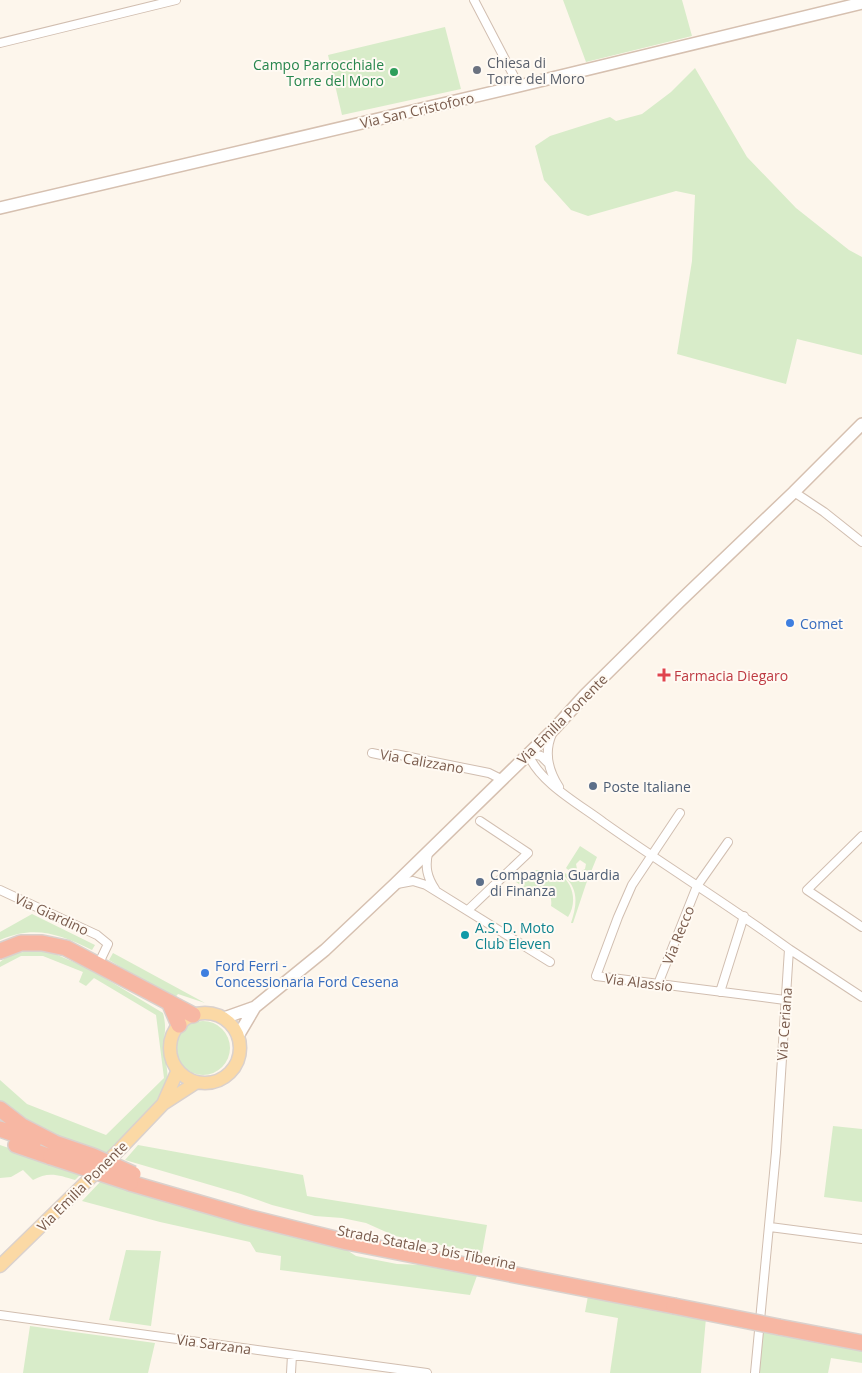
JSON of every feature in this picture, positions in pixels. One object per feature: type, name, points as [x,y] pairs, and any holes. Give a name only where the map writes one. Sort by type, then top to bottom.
[{"type":"highway","points":[[0,951],[21,943],[42,943],[66,948],[193,1015]]},
{"type":"highway","points":[[169,1002],[178,1025]]},
{"type":"highway","points":[[0,1108],[53,1150]]},
{"type":"highway","points":[[0,1129],[53,1150]]},
{"type":"highway","points":[[0,1139],[53,1150]]},
{"type":"highway","name":"Strada Statale 3 bis Tiberina","points":[[53,1150],[93,1156],[131,1179],[349,1232],[780,1322],[862,1343]]},
{"type":"highway","name":"Strada Statale 3 bis Tiberina","points":[[780,1322],[862,1333]]},
{"type":"main road","name":"Via San Cristoforo","points":[[0,208],[862,3]]},
{"type":"main road","name":"Via Emilia Ponente","points":[[224,1018],[255,1007],[324,950],[395,884],[554,729],[585,695],[679,602],[862,424]]},
{"type":"main road","name":"Via Emilia Ponente","points":[[238,1036],[255,1007]]},
{"type":"main road","points":[[203,1013],[214,1014],[224,1018],[238,1036],[240,1050],[232,1071],[217,1081],[207,1083],[187,1078],[178,1070],[172,1060],[170,1048],[172,1036],[178,1025],[193,1015],[203,1013]]},
{"type":"main road","name":"Via Emilia Ponente","points":[[163,1104],[178,1070]]},
{"type":"main road","name":"Via Emilia Ponente","points":[[0,1266],[120,1149],[163,1104],[198,1082]]},
{"type":"street","points":[[0,43],[176,0]]},
{"type":"street","points":[[474,0],[519,86]]},
{"type":"street","points":[[794,492],[824,512],[862,542]]},
{"type":"street","points":[[554,729],[548,745],[547,758],[555,781],[562,793]]},
{"type":"street","name":"Via Calizzano","points":[[372,752],[391,757],[395,754],[489,773],[501,780]]},
{"type":"street","points":[[528,753],[541,756],[548,763]]},
{"type":"street","points":[[528,753],[536,770]]},
{"type":"street","points":[[514,768],[527,766],[536,770],[562,793],[651,856],[744,916],[789,949],[862,997]]},
{"type":"street","points":[[651,856],[680,813]]},
{"type":"street","points":[[468,910],[528,853],[480,821]]},
{"type":"street","points":[[862,836],[807,890],[862,927]]},
{"type":"street","name":"Via Recco","points":[[658,984],[697,886],[728,842]]},
{"type":"street","points":[[428,883],[426,867],[429,851]]},
{"type":"street","name":"Via Alassio","points":[[651,856],[632,885],[596,976],[785,1000]]},
{"type":"street","points":[[412,868],[436,890],[550,962]]},
{"type":"street","points":[[395,884],[413,881],[428,883]]},
{"type":"street","name":"Via Giardino","points":[[0,890],[97,934],[108,944],[98,965]]},
{"type":"street","points":[[720,992],[744,916]]},
{"type":"street","name":"Via Ceriana","points":[[755,1373],[770,1227],[789,949]]},
{"type":"street","points":[[770,1227],[862,1239]]},
{"type":"street","name":"Via Sarzana","points":[[0,1316],[427,1373]]},
{"type":"street","points":[[291,1373],[292,1355]]},
{"type":"green space","points":[[563,0],[682,0],[692,36],[586,62]]},
{"type":"green space","name":"Campo Parrocchiale Torre del Moro","points":[[445,27],[461,89],[342,115],[328,55]]},
{"type":"green space","points":[[695,68],[747,157],[796,208],[849,250],[862,257],[862,355],[797,339],[786,384],[677,354],[692,261],[695,195],[676,191],[588,216],[571,210],[544,180],[535,146],[550,136],[610,117],[616,121],[642,114],[671,92]]},
{"type":"green space","points":[[580,846],[597,857],[573,923],[571,923],[575,910],[575,898],[572,886],[564,876],[565,873],[574,879],[578,873],[585,869],[586,864],[580,860],[576,864],[577,869],[573,874],[566,868]]},
{"type":"green space","points":[[537,870],[557,874],[568,883],[573,894],[573,906],[568,917],[551,906],[551,898],[548,893],[542,892],[535,895],[516,882],[524,875]]},
{"type":"green space","points":[[32,914],[95,945],[92,950],[58,936],[36,932],[13,935],[0,940],[0,932]]},
{"type":"green space","points":[[48,951],[88,968],[163,1013],[165,1027],[164,1051],[167,1068],[167,1081],[164,1090],[141,1120],[106,1154],[49,1133],[9,1110],[0,1101],[0,1080],[27,1104],[106,1135],[164,1078],[156,1015],[94,978],[86,986],[79,982],[83,972],[43,956],[21,956],[0,967],[0,962],[11,954]]},
{"type":"green space","points":[[113,953],[205,1003],[178,994],[174,999],[109,960]]},
{"type":"green space","points":[[203,1021],[213,1023],[222,1029],[228,1038],[230,1048],[228,1058],[222,1067],[213,1073],[203,1075],[193,1073],[184,1067],[178,1058],[176,1048],[178,1038],[184,1029],[193,1023]]},
{"type":"green space","points":[[833,1126],[862,1129],[862,1202],[824,1197]]},
{"type":"green space","points":[[0,1145],[82,1173],[75,1180],[59,1175],[49,1175],[33,1180],[23,1170],[11,1177],[0,1178]]},
{"type":"green space","points":[[138,1145],[303,1175],[307,1196],[487,1225],[482,1253],[395,1236],[366,1223],[342,1218],[315,1216],[272,1205],[125,1160]]},
{"type":"green space","points":[[101,1181],[166,1202],[339,1245],[356,1256],[397,1264],[425,1265],[478,1273],[470,1295],[280,1270],[281,1256],[256,1252],[250,1242],[160,1222],[82,1201]]},
{"type":"green space","points":[[126,1250],[161,1251],[151,1326],[109,1320]]},
{"type":"green space","points":[[588,1296],[706,1318],[701,1373],[610,1373],[618,1318],[585,1312]]},
{"type":"green space","points":[[30,1326],[155,1343],[148,1373],[23,1373]]},
{"type":"green space","points":[[762,1329],[862,1349],[862,1363],[831,1358],[828,1373],[758,1373]]},
{"type":"place","name":"Chiesa di Torre del Moro","points":[[477,70]]},
{"type":"place","name":"Campo Parrocchiale Torre del Moro","points":[[394,72]]},
{"type":"place","name":"Comet","points":[[790,623]]},
{"type":"place","name":"Farmacia Diegaro","points":[[664,675]]},
{"type":"place","name":"Poste Italiane","points":[[593,786]]},
{"type":"place","name":"Compagnia Guardia di Finanza","points":[[480,882]]},
{"type":"place","name":"A.S. D. Moto Club Eleven","points":[[465,935]]},
{"type":"place","name":"Ford Ferri - Concessionaria Ford Cesena","points":[[205,973]]}]
